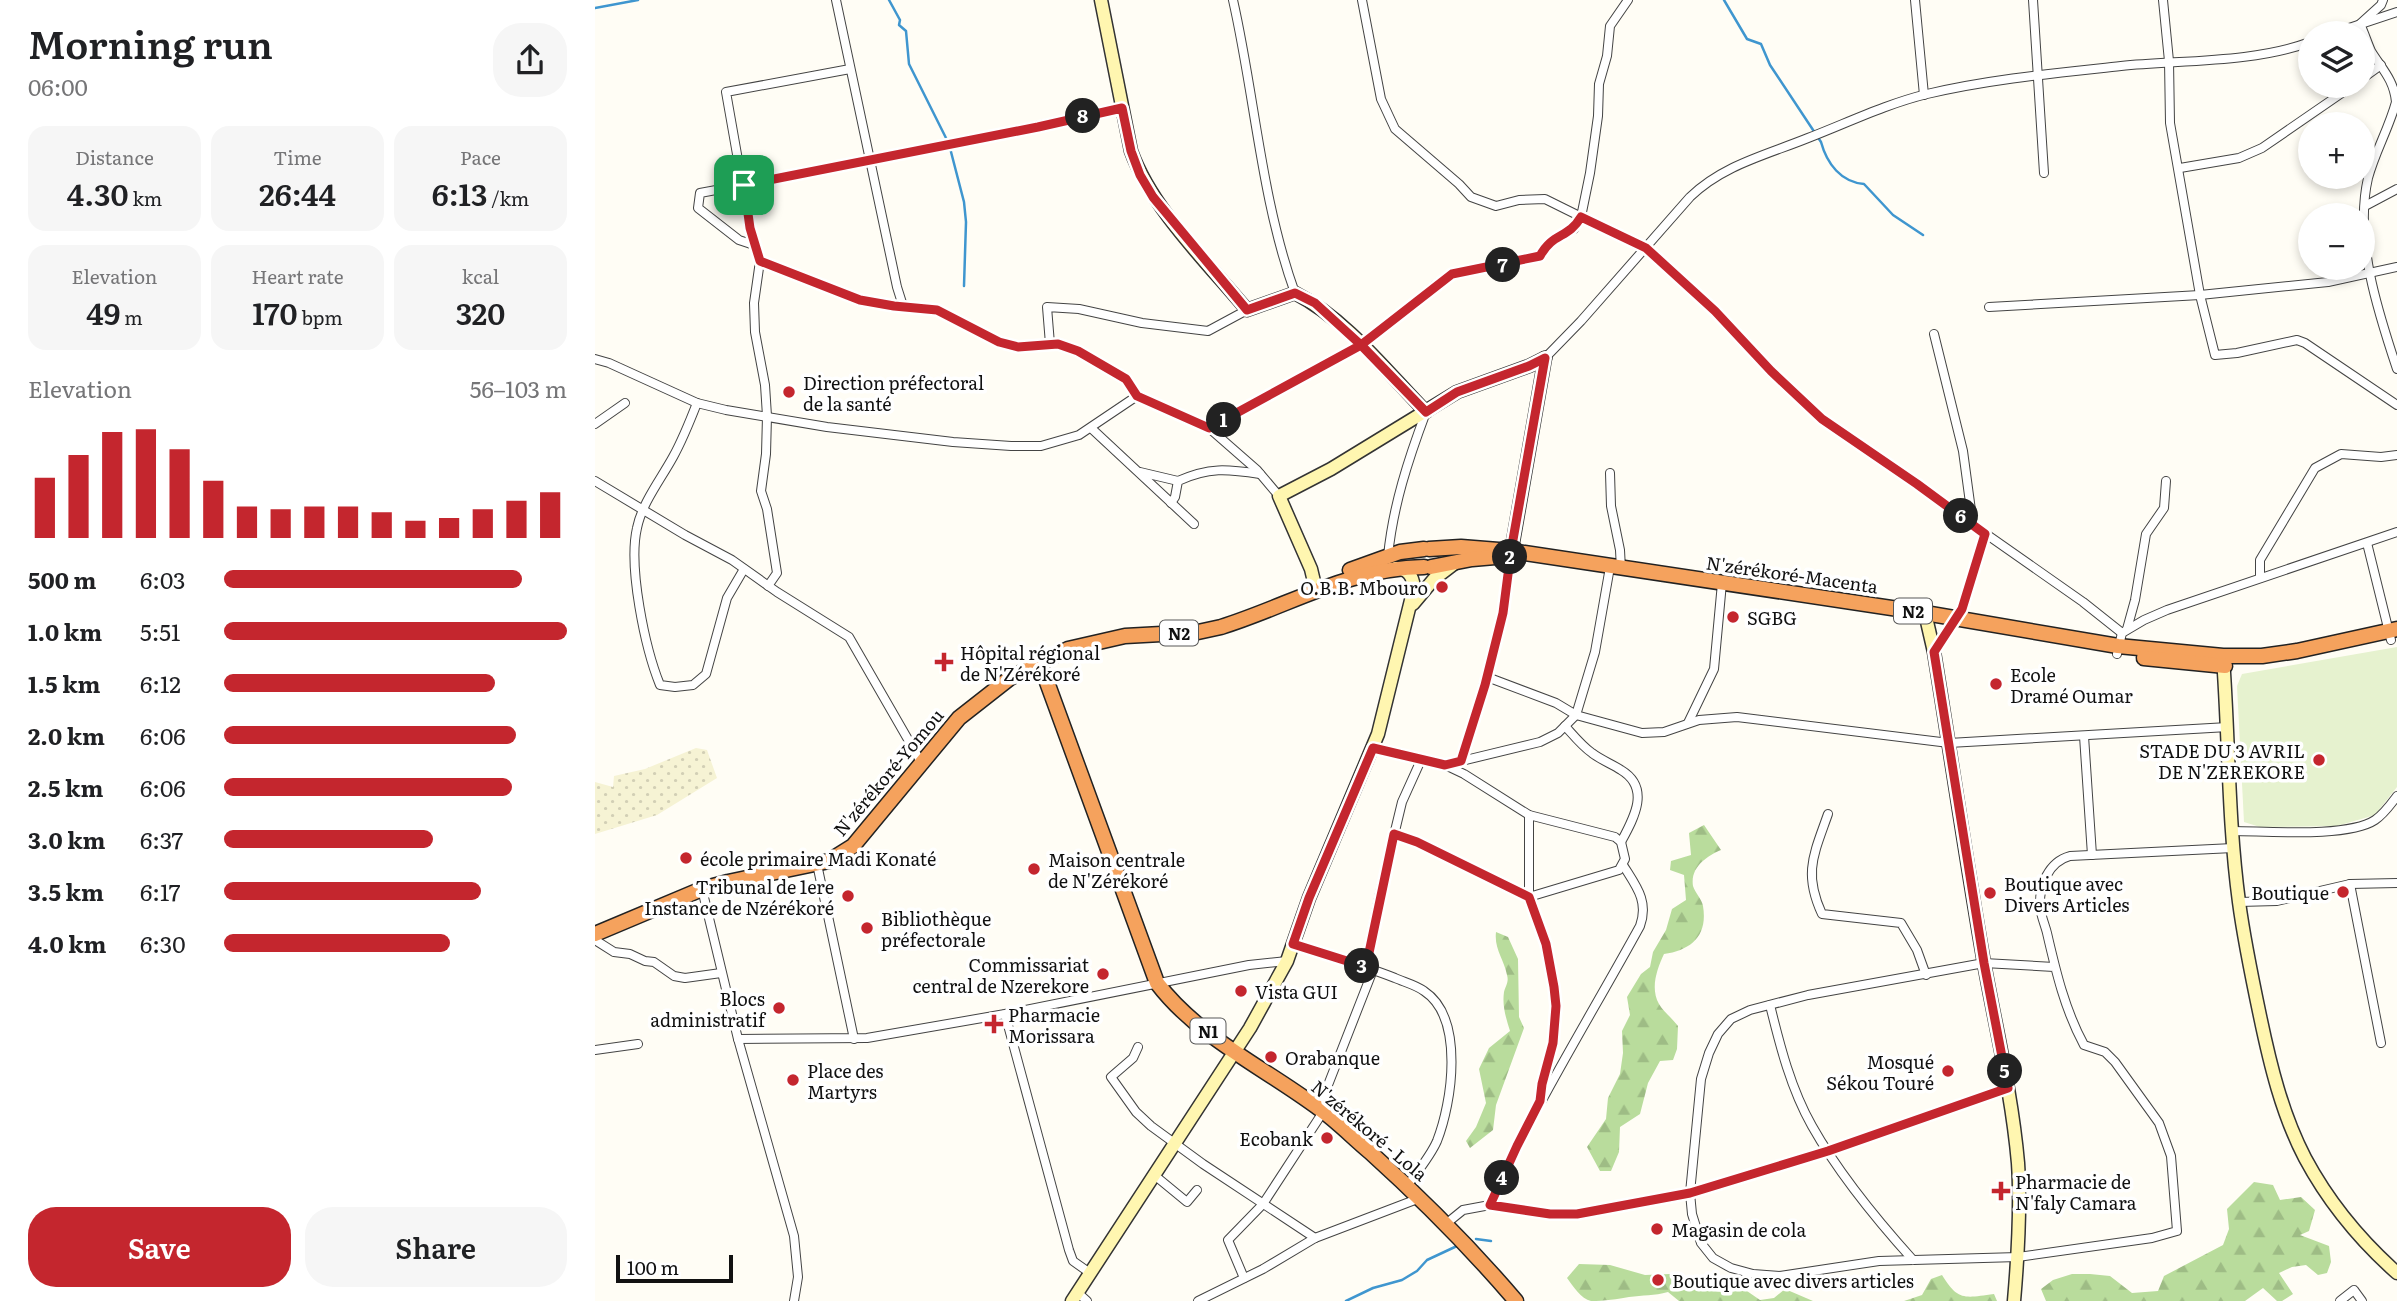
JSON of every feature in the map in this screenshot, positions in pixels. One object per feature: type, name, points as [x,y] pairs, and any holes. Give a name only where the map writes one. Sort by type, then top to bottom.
[{"type":"highway","name":"N2","points":[[1040,663],[1068,649],[1125,636],[1198,632],[1221,627],[1316,590],[1338,576],[1392,562],[1426,549],[1461,547],[1953,622],[2121,641],[2223,661],[2260,665],[2301,660],[2393,635]]},
{"type":"highway","points":[[1426,549],[1434,551],[1437,557],[1436,563],[1427,567]]},
{"type":"highway","name":"N2","points":[[1392,562],[1427,567],[1510,555]]},
{"type":"highway","name":"N'zérékoré-Yomou","points":[[595,934],[702,890],[739,879],[817,864],[840,856],[853,846],[959,718],[1010,678],[1040,663]]},
{"type":"highway","name":"N'zérékoré - Lola","points":[[1040,663],[1157,983],[1180,1009],[1234,1051],[1321,1110],[1407,1186],[1447,1223],[1516,1301]]},
{"type":"street","points":[[836,0],[903,306]]},
{"type":"street","points":[[1101,0],[1131,151],[1140,175],[1153,197],[1247,310]]},
{"type":"street","points":[[1233,0],[1245,53],[1274,225],[1295,293]]},
{"type":"street","points":[[1362,0],[1381,99],[1395,129],[1471,197],[1496,206],[1519,200],[1545,200],[1646,248],[1715,311],[1771,371],[1822,419],[2083,603],[2121,641]]},
{"type":"street","points":[[1209,428],[1361,345],[1452,274],[1540,256],[1554,238],[1574,229],[1581,217],[1598,116],[1599,83],[1607,56],[1610,26],[1628,0]]},
{"type":"street","points":[[1915,0],[1924,95]]},
{"type":"street","points":[[2032,0],[2044,173]]},
{"type":"street","points":[[2163,0],[2169,61],[2170,123],[2180,167],[2200,295],[2215,355],[2297,340],[2397,405]]},
{"type":"street","points":[[2362,21],[2381,5],[2382,0]]},
{"type":"street","points":[[2367,21],[2397,12]]},
{"type":"street","points":[[1279,496],[1331,469],[1457,392],[1545,358],[1690,197],[1707,180],[1736,166],[1924,95],[2036,76],[2169,61],[2276,54],[2298,46]]},
{"type":"street","points":[[2365,203],[2368,178],[2396,102],[2391,78],[2375,56]]},
{"type":"street","points":[[2375,69],[2381,65]]},
{"type":"street","points":[[768,586],[777,573],[767,509],[761,491],[767,416],[754,303],[760,261],[754,245],[726,92],[850,69]]},
{"type":"street","points":[[2180,167],[2239,158],[2262,148],[2334,98]]},
{"type":"street","points":[[754,245],[739,240],[698,208],[700,193],[871,161],[1122,108]]},
{"type":"street","points":[[2371,203],[2397,189]]},
{"type":"street","points":[[760,261],[860,300],[937,310],[999,342],[1018,347],[1050,344],[1078,351],[1126,379],[1137,396],[1209,428],[1260,474],[1279,496],[1311,569],[1316,590]]},
{"type":"street","points":[[2375,273],[2397,267]]},
{"type":"street","points":[[1989,307],[2200,295],[2339,280]]},
{"type":"street","points":[[2372,280],[2381,321],[2397,369]]},
{"type":"street","points":[[1050,344],[1047,307],[1079,309],[1142,323],[1208,331],[1247,310],[1295,293],[1315,303],[1361,345],[1426,412]]},
{"type":"street","points":[[1934,334],[1963,451],[1973,525]]},
{"type":"street","points":[[1461,761],[1503,613],[1510,555],[1545,358]]},
{"type":"street","points":[[595,359],[697,403],[726,410],[828,427],[1010,446],[1050,444],[1079,435],[1137,396]]},
{"type":"street","points":[[595,424],[625,403]]},
{"type":"street","points":[[697,403],[684,437],[644,509],[637,528],[635,560],[652,666],[660,685],[693,685],[706,674],[727,598],[744,569]]},
{"type":"street","points":[[1079,1298],[1090,1273],[1250,1028],[1287,961],[1309,898],[1373,748],[1411,607],[1414,581],[1407,571],[1392,562],[1398,497],[1426,412]]},
{"type":"street","points":[[1091,428],[1194,524]]},
{"type":"street","points":[[2260,578],[2260,560],[2263,554],[2315,468],[2341,454],[2381,457],[2397,455]]},
{"type":"street","points":[[1137,471],[1178,481],[1204,471],[1222,469],[1260,474]]},
{"type":"street","points":[[1445,765],[1540,742],[1559,733],[1576,715],[1595,652],[1613,570],[1621,550],[1611,506],[1610,474]]},
{"type":"street","points":[[595,481],[744,569],[849,637],[921,762]]},
{"type":"street","points":[[1171,503],[1178,481]]},
{"type":"street","points":[[2121,641],[2135,600],[2146,534],[2164,508],[2166,481]]},
{"type":"street","points":[[2121,641],[2167,610],[2397,532]]},
{"type":"street","points":[[1934,652],[1966,598],[1985,534]]},
{"type":"street","points":[[2367,543],[2393,635]]},
{"type":"street","points":[[1411,607],[1434,579],[1458,561]]},
{"type":"street","points":[[1688,723],[1714,669],[1722,587]]},
{"type":"street","points":[[1925,617],[1934,652],[1984,963],[2008,1088],[2018,1164],[2018,1257],[2014,1301]]},
{"type":"street","points":[[2223,661],[2233,848],[2239,902],[2269,1056],[2284,1107],[2305,1157],[2337,1209],[2376,1255],[2397,1273]]},
{"type":"street","points":[[1487,677],[1556,703],[1576,715],[1642,733],[1664,732],[1699,720],[1737,718],[1949,743],[2228,727]]},
{"type":"street","points":[[1394,834],[1417,842],[1529,897],[1619,870],[1625,859],[1621,842],[1638,803],[1636,784],[1623,771],[1593,754],[1565,726]]},
{"type":"street","points":[[2084,736],[2092,855]]},
{"type":"street","points":[[1373,748],[1445,765],[1529,815],[1615,837],[1621,842]]},
{"type":"street","points":[[1244,1278],[1228,1240],[1263,1204],[1321,1110],[1369,968],[1402,802],[1421,760]]},
{"type":"street","points":[[2233,831],[2355,828],[2374,821],[2397,796]]},
{"type":"street","points":[[1828,814],[1812,863],[1811,886],[1822,914],[1901,923],[1917,950],[1926,975]]},
{"type":"street","points":[[1529,815],[1529,897],[1546,944],[1556,1006],[1553,1043],[1540,1101]]},
{"type":"street","points":[[2054,967],[1984,963],[1808,995],[1750,1010],[1731,1019],[1709,1053],[1701,1079],[1690,1193],[1692,1214],[1701,1243],[1713,1258],[1731,1268],[1753,1274],[1780,1276],[1878,1261],[2018,1257],[2152,1238],[2177,1231],[2175,1183],[2166,1138],[2149,1107],[2115,1062],[2105,1052],[2084,1045],[2075,1028],[2054,967],[2040,908],[2045,877],[2053,864],[2060,859],[2233,848]]},
{"type":"street","points":[[817,864],[854,1039]]},
{"type":"street","points":[[1490,1205],[1540,1101],[1643,918],[1640,891],[1623,865]]},
{"type":"street","points":[[2239,902],[2277,901],[2350,884],[2397,883]]},
{"type":"street","points":[[2350,884],[2381,1043]]},
{"type":"street","points":[[702,890],[738,1039],[794,1236],[797,1278],[794,1301]]},
{"type":"street","points":[[595,940],[614,952],[655,962],[674,976],[685,978],[721,973]]},
{"type":"street","points":[[1293,944],[1369,968],[1424,990],[1437,1003],[1445,1018],[1450,1041],[1451,1093],[1436,1144],[1407,1186]]},
{"type":"street","points":[[738,1039],[854,1039],[1005,1014],[1249,965],[1287,961]]},
{"type":"street","points":[[1770,1004],[1781,1047],[1811,1125],[1889,1234],[1913,1260]]},
{"type":"street","points":[[1005,1014],[1069,1250],[1073,1261],[1090,1273]]},
{"type":"street","points":[[595,1049],[638,1044]]},
{"type":"street","points":[[1138,1047],[1133,1058],[1111,1077],[1136,1112],[1174,1142],[1315,1238]]},
{"type":"street","points":[[1447,1223],[1463,1209],[1490,1205],[1550,1214],[1577,1214],[1690,1193],[1828,1151],[2008,1088]]},
{"type":"street","points":[[1153,1174],[1188,1202],[1197,1190]]},
{"type":"street","points":[[1198,1301],[1283,1258],[1315,1238],[1420,1198]]},
{"type":"street","points":[[2340,1301],[2354,1290],[2362,1301]]},
{"type":"shaded area","points":[[696,748],[707,750],[717,778],[657,815],[595,834],[595,782],[613,787],[614,776],[645,769]]},
{"type":"green space","name":"STADE DU 3 AVRIL DE N'ZEREKORE","points":[[2397,647],[2397,787],[2375,815],[2337,826],[2260,827],[2244,822],[2237,686],[2242,674]]},
{"type":"green space","points":[[1704,825],[1721,850],[1705,859],[1694,873],[1693,886],[1703,906],[1703,926],[1690,945],[1664,954],[1655,979],[1656,998],[1678,1026],[1677,1049],[1673,1060],[1660,1061],[1648,1083],[1640,1114],[1620,1127],[1619,1152],[1611,1171],[1600,1171],[1587,1147],[1606,1119],[1608,1098],[1620,1074],[1622,1031],[1630,1015],[1627,997],[1641,974],[1650,967],[1653,952],[1666,930],[1672,909],[1686,900],[1684,875],[1670,870],[1671,861],[1691,855],[1689,833]]},
{"type":"green space","points":[[1496,932],[1508,937],[1518,959],[1519,1017],[1524,1028],[1496,1105],[1493,1130],[1470,1148],[1466,1141],[1476,1127],[1486,1103],[1479,1069],[1489,1048],[1510,1031],[1504,1002],[1508,977],[1496,944]]},
{"type":"green space","points":[[2254,1182],[2273,1185],[2280,1200],[2301,1197],[2315,1210],[2309,1231],[2300,1235],[2329,1246],[2331,1262],[2327,1273],[2318,1275],[2306,1265],[2279,1273],[2293,1294],[2282,1301],[2277,1301],[2263,1288],[2245,1301],[2046,1301],[2041,1289],[2053,1280],[2072,1274],[2110,1276],[2132,1293],[2158,1291],[2164,1276],[2223,1245],[2229,1229],[2227,1209]]},
{"type":"green space","points":[[1579,1264],[1610,1265],[1645,1275],[1670,1274],[1690,1286],[1726,1293],[1744,1289],[1760,1300],[1774,1298],[1785,1289],[1813,1301],[1679,1301],[1668,1292],[1591,1301],[1581,1295],[1567,1278]]},
{"type":"green space","points":[[1942,1275],[1953,1290],[1963,1296],[1994,1294],[1997,1301],[1904,1301],[1922,1295],[1931,1279]]},
{"type":"waterway","points":[[595,8],[638,0]]},
{"type":"waterway","points":[[889,0],[900,20],[899,25],[906,31],[909,64],[948,142]]},
{"type":"waterway","points":[[1724,0],[1747,39],[1761,44],[1770,65],[1821,142],[1827,158],[1836,170],[1848,180],[1864,184],[1893,215],[1923,235]]},
{"type":"waterway","points":[[950,148],[964,202],[964,286]]},
{"type":"waterway","points":[[1476,1239],[1491,1241]]},
{"type":"waterway","points":[[1346,1301],[1373,1288],[1402,1280],[1417,1271],[1427,1260],[1457,1246]]},
{"type":"place","name":"Direction préfectoral de la santé","points":[[789,392]]},
{"type":"place","name":"O.B.B. Mbouro","points":[[1442,587]]},
{"type":"place","name":"SGBG","points":[[1733,617]]},
{"type":"place","name":"Hôpital régional de N'Zérékoré","points":[[944,662]]},
{"type":"place","name":"Ecole Dramé Oumar","points":[[1996,684]]},
{"type":"place","name":"STADE DU 3 AVRIL DE N'ZEREKORE","points":[[2319,760]]},
{"type":"place","name":"école primaire Madi Konaté","points":[[686,858]]},
{"type":"place","name":"Maison centrale de N'Zérékoré","points":[[1034,869]]},
{"type":"place","name":"Boutique","points":[[2343,892]]},
{"type":"place","name":"Boutique avec Divers Articles","points":[[1990,893]]},
{"type":"place","name":"Tribunal de 1ere Instance de Nzérékoré","points":[[848,896]]},
{"type":"place","name":"Bibliothèque préfectorale","points":[[867,928]]},
{"type":"place","name":"Commissariat central de Nzerekore","points":[[1103,974]]},
{"type":"place","name":"Vista GUI","points":[[1241,991]]},
{"type":"place","name":"Blocs administratif","points":[[779,1008]]},
{"type":"place","name":"Pharmacie Morissara","points":[[994,1024]]},
{"type":"place","name":"Orabanque","points":[[1271,1057]]},
{"type":"place","name":"Mosqué Sékou Touré","points":[[1948,1071]]},
{"type":"place","name":"Place des Martyrs","points":[[793,1080]]},
{"type":"place","name":"Ecobank","points":[[1327,1138]]},
{"type":"place","name":"Pharmacie de N'faly Camara","points":[[2001,1191]]},
{"type":"place","name":"Magasin de cola","points":[[1657,1229]]},
{"type":"place","name":"Boutique avec divers articles","points":[[1658,1280]]},
{"type":"route","points":[[744,185],[750,228],[760,261],[860,300],[937,310],[999,342],[1018,347],[1058,344],[1078,351],[1126,379],[1137,396],[1209,428],[1361,345],[1426,412],[1457,392],[1545,358],[1511,551],[1503,613],[1485,685],[1461,761],[1445,765],[1373,748],[1309,898],[1293,944],[1366,967],[1372,928],[1394,834],[1417,842],[1529,897],[1546,944],[1554,987],[1555,1028],[1540,1101],[1490,1205],[1550,1214],[1577,1214],[1690,1193],[1828,1151],[2008,1088],[1984,963],[1934,652],[1962,609],[1985,534],[1822,419],[1771,371],[1715,311],[1646,248],[1581,217],[1574,229],[1554,238],[1540,256],[1452,274],[1361,345],[1315,303],[1295,293],[1247,310],[1153,197],[1140,175],[1131,151],[1122,108],[744,185]]}]
